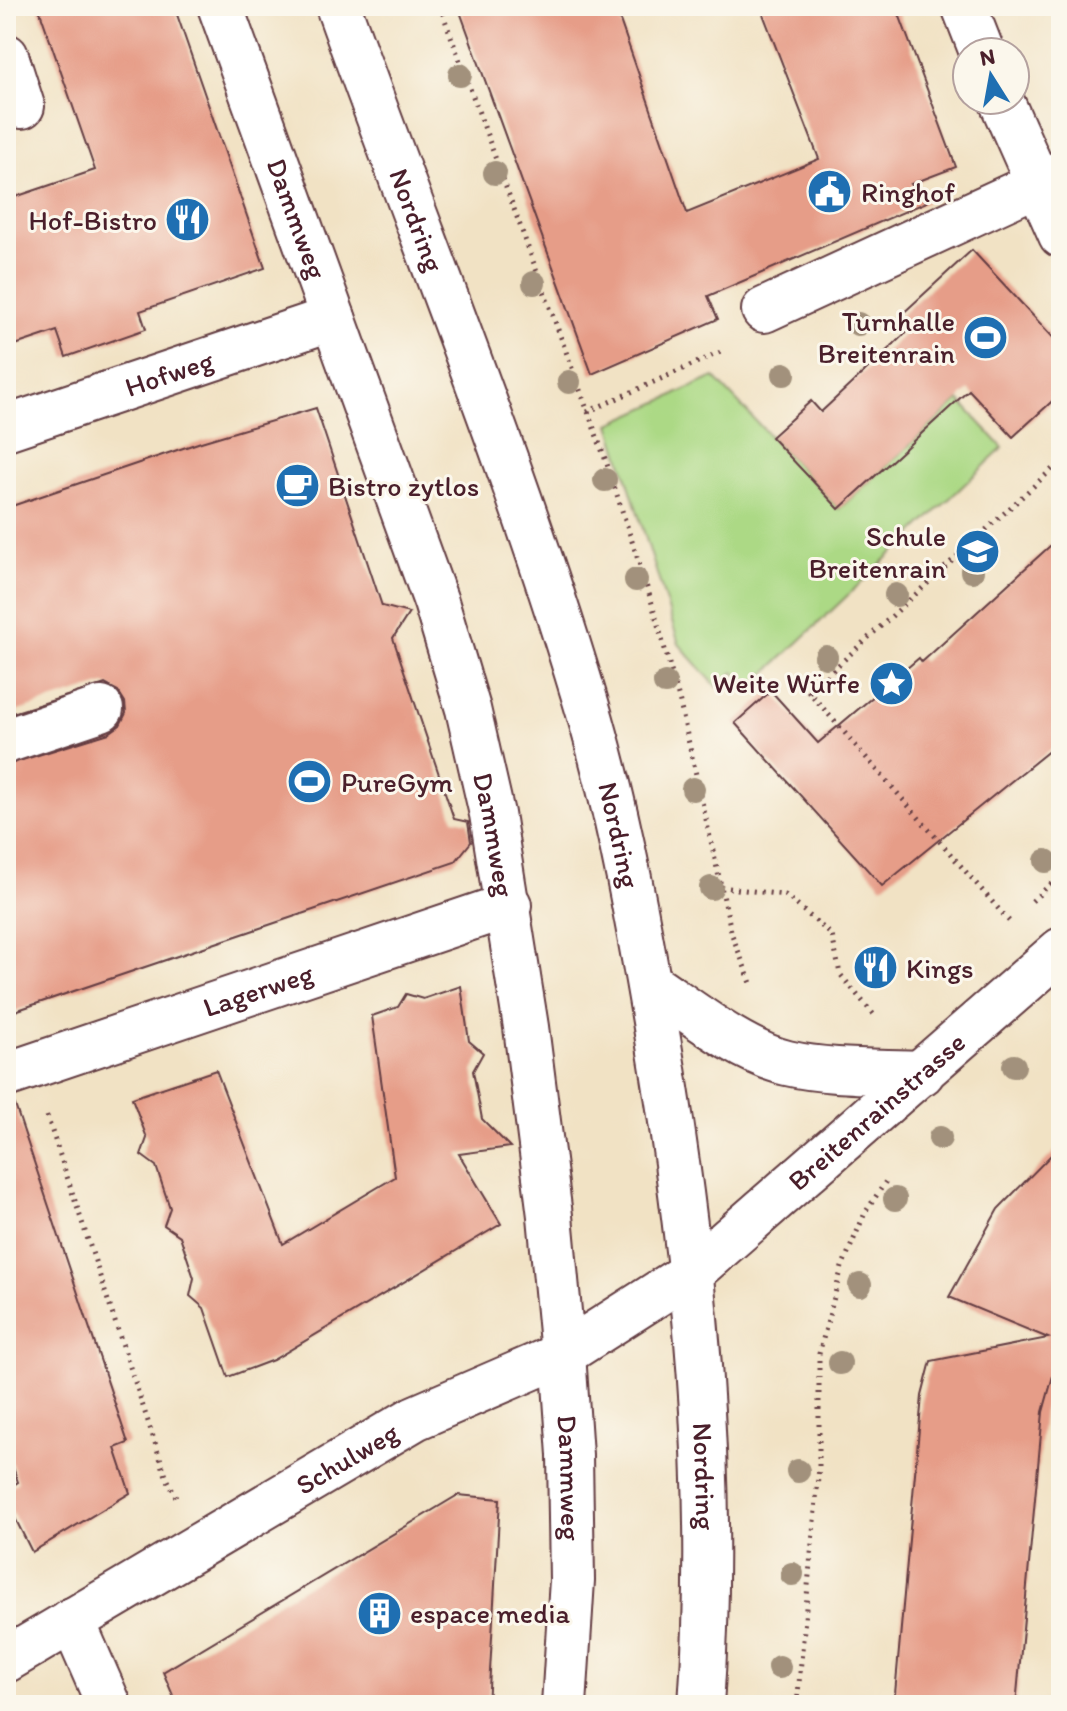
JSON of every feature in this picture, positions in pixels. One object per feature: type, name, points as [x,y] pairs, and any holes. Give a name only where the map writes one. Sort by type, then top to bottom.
[{"type":"street","name":"Dammweg","points":[[220,6],[436,602],[468,709],[509,905],[550,1216],[570,1455],[572,1580],[564,1705]]},
{"type":"street","name":"Nordring","points":[[338,6],[519,492],[561,622],[592,725],[649,983],[693,1271],[706,1443],[707,1616],[701,1705]]},
{"type":"street","points":[[964,6],[976,36]]},
{"type":"street","points":[[6,56],[22,106]]},
{"type":"street","points":[[1011,116],[1048,179],[1061,235]]},
{"type":"street","points":[[764,310],[1048,179]]},
{"type":"street","name":"Hofweg","points":[[6,428],[333,318]]},
{"type":"street","points":[[6,741],[101,709]]},
{"type":"street","name":"Lagerweg","points":[[18,1071],[509,905]]},
{"type":"street","name":"Breitenrainstrasse","points":[[693,1271],[1061,950]]},
{"type":"street","points":[[649,983],[734,1039],[784,1063],[823,1069],[922,1073]]},
{"type":"street","name":"Schulweg","points":[[8,1652],[72,1620],[415,1418],[563,1354],[693,1271]]},
{"type":"street","points":[[72,1620],[109,1705]]},
{"type":"path","points":[[440,6],[587,412],[646,585],[679,699],[736,951],[749,981],[759,993]]},
{"type":"path","points":[[587,412],[726,349]]},
{"type":"path","points":[[1009,921],[809,692],[1061,461]]},
{"type":"path","points":[[1030,903],[1061,875]]},
{"type":"path","points":[[721,887],[785,895],[832,935],[840,974],[880,1022],[871,1024]]},
{"type":"path","points":[[998,931],[1020,912]]},
{"type":"path","points":[[18,1071],[166,1476],[180,1505]]},
{"type":"path","points":[[797,1705],[819,1467],[819,1354],[833,1294],[852,1243]]},
{"type":"green space","points":[[714,377],[839,509],[959,400],[1003,448],[750,688],[734,672],[717,687],[679,644],[610,424]]},
{"type":"building","points":[[38,6],[174,6],[265,268],[140,311],[146,329],[66,357],[57,331],[6,348],[6,200],[95,170]]},
{"type":"building","name":"Ringhof","points":[[458,6],[615,6],[687,213],[819,159],[760,6],[896,6],[956,167],[911,184],[927,202],[708,296],[718,319],[592,374]]},
{"type":"building","points":[[972,250],[1061,346],[1061,393],[1013,437],[969,390],[839,509],[771,437],[811,401],[821,412],[911,328],[900,316]]},
{"type":"building","points":[[316,408],[382,606],[409,613],[393,638],[454,819],[468,822],[471,842],[455,862],[6,1014],[6,765],[109,733],[120,725],[126,713],[125,702],[118,691],[105,684],[6,715],[6,508],[201,442]]},
{"type":"building","points":[[1061,536],[1061,741],[882,886],[735,723],[771,691],[818,743],[919,658],[922,662]]},
{"type":"building","points":[[461,986],[469,1041],[483,1053],[473,1071],[482,1119],[510,1147],[459,1154],[501,1224],[273,1360],[228,1377],[204,1308],[190,1296],[194,1278],[180,1236],[164,1225],[170,1208],[156,1166],[141,1155],[147,1138],[132,1098],[216,1070],[283,1244],[395,1177],[372,1016],[398,1007],[406,994],[423,999]]},
{"type":"building","points":[[15,1105],[128,1443],[115,1448],[130,1493],[32,1552],[6,1500],[6,1490],[18,1482],[6,1447],[6,1107]]},
{"type":"building","points":[[1061,1145],[1061,1347],[1043,1412],[1016,1705],[894,1705],[922,1396],[931,1361],[1048,1338],[949,1297],[998,1209]]},
{"type":"building","name":"espace media","points":[[458,1495],[500,1499],[488,1705],[177,1705],[163,1672]]},
{"type":"place","name":"Ringhof","points":[[830,192]]},
{"type":"place","name":"Hof-Bistro","points":[[188,220]]},
{"type":"place","name":"Turnhalle Breitenrain","points":[[986,337]]},
{"type":"place","name":"Bistro zytlos","points":[[297,486]]},
{"type":"place","name":"Schule Breitenrain","points":[[977,552]]},
{"type":"place","name":"Weite Würfe","points":[[891,683]]},
{"type":"place","name":"PureGym","points":[[310,782]]},
{"type":"place","name":"Kings","points":[[875,968]]},
{"type":"place","name":"espace media","points":[[379,1613]]}]
